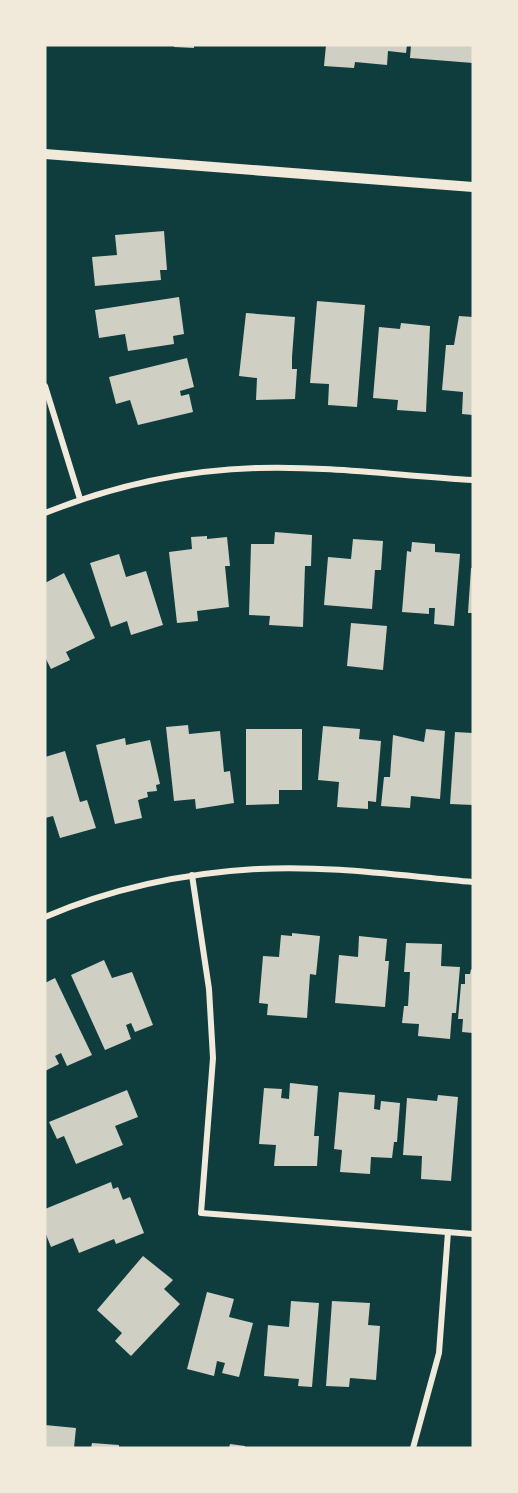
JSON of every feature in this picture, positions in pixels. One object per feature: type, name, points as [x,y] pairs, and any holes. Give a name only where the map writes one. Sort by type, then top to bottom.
[{"type":"street","points":[[45,154],[473,187]]},
{"type":"street","points":[[45,386],[80,499]]},
{"type":"street","points":[[45,513],[80,499],[138,483],[198,473],[259,468],[473,480]]},
{"type":"street","points":[[45,917],[74,905],[133,887],[192,875],[260,869],[473,882]]},
{"type":"street","points":[[192,875],[209,989],[213,1058],[201,1213],[473,1234]]},
{"type":"street","points":[[413,1448],[439,1353],[448,1232]]},
{"type":"building","points":[[174,45],[194,45],[194,48],[174,47]]},
{"type":"building","points":[[326,45],[407,45],[406,53],[388,51],[387,65],[355,62],[354,68],[324,66]]},
{"type":"building","points":[[411,45],[473,45],[473,63],[410,58]]},
{"type":"building","points":[[164,231],[167,270],[160,270],[161,280],[95,286],[92,257],[117,255],[115,235]]},
{"type":"building","points":[[179,297],[184,334],[173,336],[174,344],[128,351],[125,334],[99,338],[95,310]]},
{"type":"building","points":[[317,301],[365,305],[357,407],[328,405],[329,384],[310,383]]},
{"type":"building","points":[[246,313],[295,317],[292,369],[297,369],[295,399],[256,400],[257,378],[239,376]]},
{"type":"building","points":[[459,316],[473,317],[473,415],[462,414],[463,392],[442,390],[446,345],[454,345]]},
{"type":"building","points":[[401,323],[430,326],[426,412],[397,410],[398,400],[373,398],[379,327],[400,329]]},
{"type":"building","points":[[187,358],[194,387],[180,391],[181,396],[189,394],[193,412],[138,425],[130,400],[116,404],[109,377]]},
{"type":"building","points":[[275,532],[312,535],[311,566],[305,566],[303,627],[269,625],[270,616],[249,615],[251,544],[274,544]]},
{"type":"building","points":[[207,536],[207,539],[227,537],[230,566],[225,566],[229,607],[197,611],[198,621],[177,623],[169,552],[192,549],[191,537]]},
{"type":"building","points":[[353,539],[383,541],[381,570],[375,570],[372,609],[324,605],[328,557],[351,559]]},
{"type":"building","points":[[412,542],[435,544],[435,552],[460,554],[454,626],[434,624],[435,608],[429,608],[429,614],[402,612],[407,551],[411,552]]},
{"type":"building","points":[[119,554],[126,577],[146,571],[163,625],[131,635],[127,621],[111,627],[90,563]]},
{"type":"building","points":[[471,568],[473,568],[473,613],[468,613]]},
{"type":"building","points":[[64,573],[95,638],[66,652],[70,660],[51,669],[45,657],[45,583]]},
{"type":"building","points":[[351,623],[387,626],[383,670],[347,666]]},
{"type":"building","points":[[188,725],[189,734],[220,731],[224,772],[230,771],[234,803],[196,809],[195,799],[174,801],[166,727]]},
{"type":"building","points":[[323,726],[360,729],[359,739],[381,741],[376,802],[368,801],[368,809],[337,807],[339,782],[318,780]]},
{"type":"building","points":[[246,729],[302,729],[302,790],[279,790],[279,804],[246,805]]},
{"type":"building","points":[[426,729],[445,731],[440,799],[411,796],[410,808],[381,806],[384,777],[390,777],[393,735],[424,742]]},
{"type":"building","points":[[455,732],[473,733],[473,805],[450,804]]},
{"type":"building","points":[[125,738],[126,745],[150,740],[160,784],[156,785],[157,791],[147,792],[148,797],[138,800],[142,818],[115,824],[96,745]]},
{"type":"building","points":[[65,751],[80,802],[87,800],[96,828],[60,838],[53,816],[45,818],[45,757]]},
{"type":"building","points":[[292,933],[320,936],[316,975],[310,974],[307,1018],[267,1015],[268,1004],[259,1003],[263,956],[279,957],[281,935],[292,936]]},
{"type":"building","points":[[359,936],[387,939],[385,961],[389,961],[385,1007],[335,1003],[339,955],[358,957]]},
{"type":"building","points":[[406,943],[442,944],[441,966],[460,967],[456,1013],[452,1013],[450,1039],[418,1036],[419,1024],[402,1023],[404,1006],[408,1006],[410,972],[404,972]]},
{"type":"building","points":[[104,960],[112,978],[132,972],[153,1025],[135,1032],[131,1023],[126,1025],[131,1039],[105,1050],[71,975]]},
{"type":"building","points":[[471,969],[473,970],[473,1033],[462,1032],[463,1019],[458,1019],[461,984],[465,984],[465,974],[470,974]]},
{"type":"building","points":[[55,978],[92,1055],[67,1066],[61,1053],[55,1056],[59,1064],[45,1071],[45,983]]},
{"type":"building","points":[[290,1083],[318,1086],[314,1136],[319,1136],[317,1166],[274,1166],[276,1145],[259,1144],[264,1088],[282,1089],[281,1098],[289,1099]]},
{"type":"building","points":[[127,1090],[138,1117],[115,1126],[123,1145],[76,1164],[64,1136],[57,1139],[49,1122]]},
{"type":"building","points":[[339,1092],[375,1095],[374,1109],[380,1110],[381,1101],[400,1103],[397,1142],[394,1142],[392,1158],[371,1157],[370,1174],[340,1172],[342,1150],[334,1149]]},
{"type":"building","points":[[438,1095],[458,1097],[451,1181],[421,1179],[422,1156],[403,1155],[407,1098],[437,1101]]},
{"type":"building","points":[[111,1182],[113,1189],[118,1187],[123,1200],[130,1197],[144,1233],[116,1244],[114,1239],[79,1253],[73,1238],[51,1247],[45,1232],[45,1209]]},
{"type":"building","points":[[143,1256],[173,1280],[164,1289],[180,1304],[131,1356],[115,1341],[122,1333],[97,1310]]},
{"type":"building","points":[[207,1292],[234,1299],[229,1317],[253,1323],[239,1377],[222,1373],[225,1363],[217,1361],[214,1376],[187,1369]]},
{"type":"building","points":[[291,1301],[319,1303],[312,1387],[298,1386],[299,1379],[264,1376],[268,1325],[289,1327]]},
{"type":"building","points":[[332,1301],[370,1303],[368,1325],[380,1326],[376,1380],[350,1378],[349,1387],[326,1386]]},
{"type":"building","points":[[45,1425],[76,1428],[74,1448],[45,1448]]},
{"type":"building","points":[[92,1443],[119,1445],[119,1448],[91,1448]]},
{"type":"building","points":[[230,1444],[245,1446],[245,1448],[229,1448]]}]
